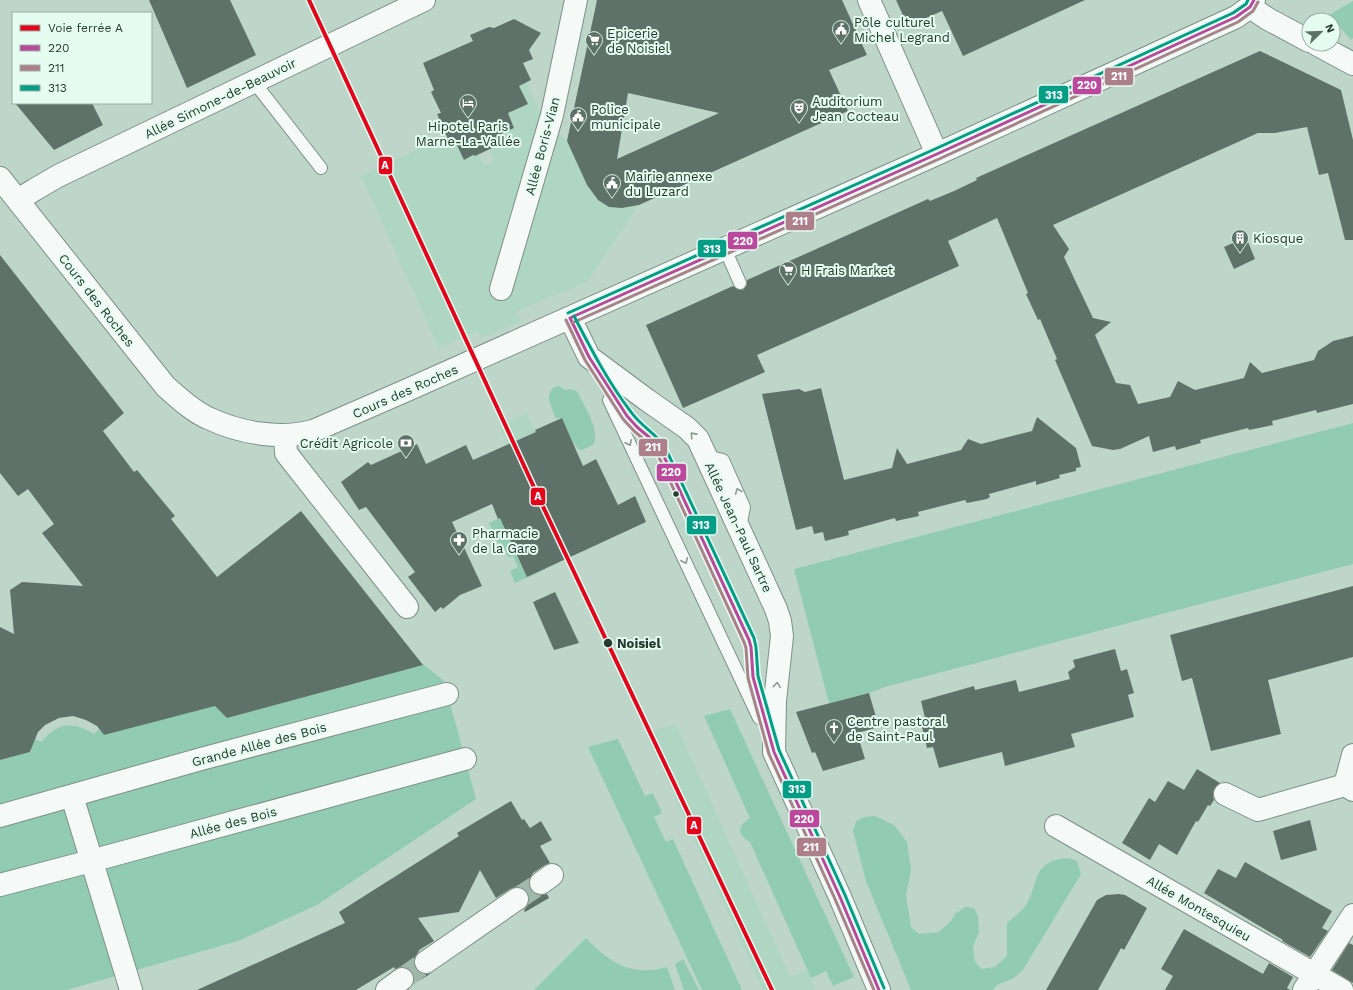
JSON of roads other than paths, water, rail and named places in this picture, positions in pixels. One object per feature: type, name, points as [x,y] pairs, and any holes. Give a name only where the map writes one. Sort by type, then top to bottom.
[{"type":"street","name":"Allée Simone-de-Beauvoir","points":[[18,200],[58,176],[424,0]]},
{"type":"street","name":"Allée Boris-Vian","points":[[501,289],[552,115],[576,0]]},
{"type":"street","points":[[868,0],[937,154]]},
{"type":"street","points":[[1252,3],[1268,19],[1301,37]]},
{"type":"street","name":"Cours des Roches","points":[[0,178],[166,387],[190,407],[207,418],[245,431],[274,435],[308,432],[335,422],[937,154],[1236,17],[1252,3]]},
{"type":"street","points":[[1331,52],[1353,64]]},
{"type":"street","name":"Allée Jean-Paul Sartre","points":[[570,318],[589,357],[646,400],[687,428],[698,439],[740,528],[770,595],[780,622],[782,636],[775,701],[774,752],[840,897],[879,990]]},
{"type":"street","points":[[285,435],[286,452],[407,607]]},
{"type":"street","name":"Grande Allée des Bois","points":[[0,816],[201,759],[447,694]]},
{"type":"street","points":[[1225,794],[1258,810],[1349,787],[1353,755]]},
{"type":"street","name":"Allée des Bois","points":[[0,885],[465,759]]},
{"type":"street","points":[[72,796],[131,990]]},
{"type":"street","name":"Allée Montesquieu","points":[[1056,826],[1309,982],[1342,990]]},
{"type":"street","points":[[426,962],[517,898]]},
{"type":"street","points":[[1309,982],[1353,915]]},
{"type":"lane","points":[[254,82],[321,168]]},
{"type":"lane","points":[[725,249],[740,283]]},
{"type":"lane","points":[[589,357],[627,416],[637,427],[656,443],[661,450],[749,640],[751,647],[753,677],[774,752]]},
{"type":"lane","name":"Allée Jean-Paul Sartre","points":[[589,357],[774,752]]},
{"type":"tunnel","points":[[517,899],[541,883]]},
{"type":"tunnel","points":[[402,979],[426,962]]},
{"type":"rail line","name":"A","points":[[309,0],[538,496],[772,990]]},
{"type":"place","name":"Pôle culturel Michel Legrand","points":[[841,44]]},
{"type":"place","name":"Epicerie de Noisiel","points":[[594,55]]},
{"type":"place","name":"Hipotel Paris Marne-La-Vallée","points":[[468,118]]},
{"type":"place","name":"Auditorium Jean Cocteau","points":[[799,123]]},
{"type":"place","name":"Police municipale","points":[[578,131]]},
{"type":"place","name":"Mairie annexe du Luzard","points":[[612,198]]},
{"type":"place","name":"Kiosque","points":[[1240,253]]},
{"type":"place","name":"H Frais Market","points":[[788,285]]},
{"type":"place","name":"Crédit Agricole","points":[[406,458]]},
{"type":"place","name":"Pharmacie de la Gare","points":[[459,555]]},
{"type":"place","name":"Noisiel","points":[[608,643]]},
{"type":"place","name":"Centre pastoral de Saint-Paul","points":[[834,743]]}]
